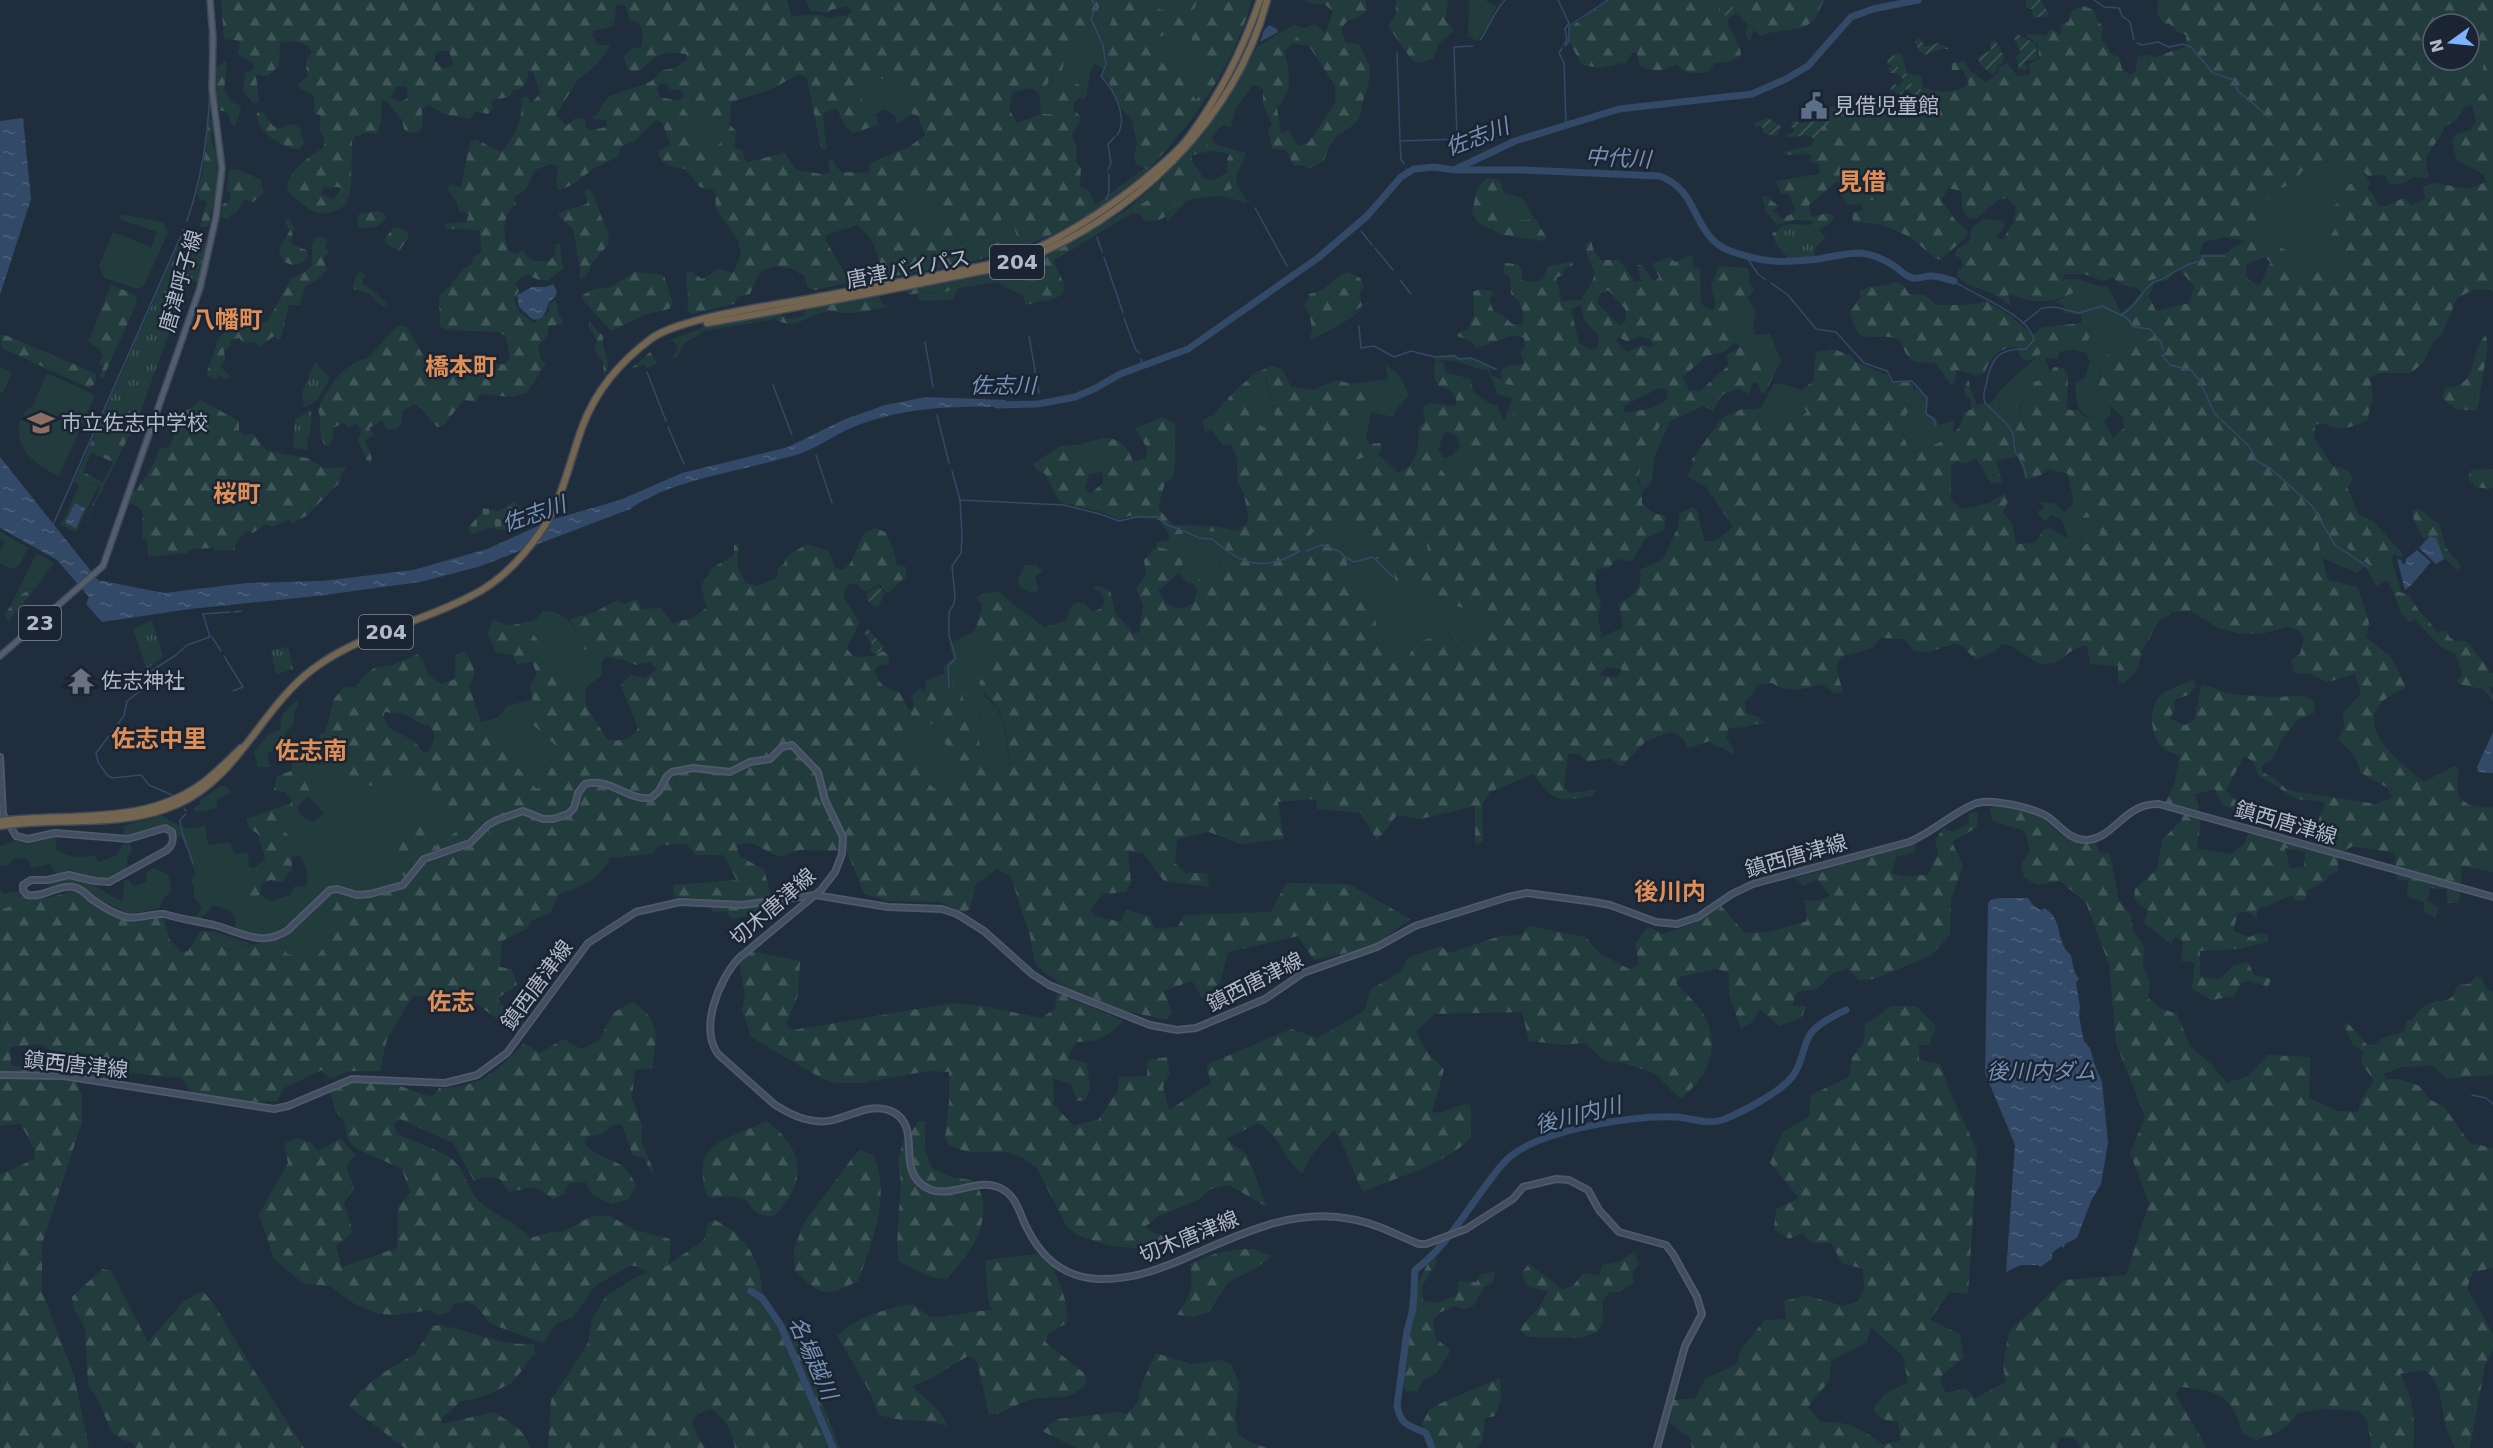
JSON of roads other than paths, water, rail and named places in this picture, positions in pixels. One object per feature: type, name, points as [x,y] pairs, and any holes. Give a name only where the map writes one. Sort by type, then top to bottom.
[{"type":"highway","name":"唐津バイパス","points":[[0,826],[4,822],[116,821],[169,808],[192,797],[221,774],[242,753],[285,694],[329,658],[361,642],[472,596],[490,585],[523,554],[553,512],[565,483],[582,427],[593,403],[615,370],[654,336],[683,325],[743,311],[1010,260],[1067,234],[1128,192],[1163,164],[1188,137],[1232,69],[1260,0]]},
{"type":"highway","name":"唐津バイパス","points":[[650,340],[697,325],[919,285],[1012,264],[1069,238],[1136,194],[1192,142],[1238,71],[1258,28],[1267,0]]},
{"type":"main road","name":"唐津呼子線","points":[[0,657],[96,574],[106,559],[206,267],[216,217],[222,168],[212,89],[213,37],[210,0]]},
{"type":"main road","name":"切木唐津線","points":[[4,822],[16,836],[28,839],[55,833],[128,839],[158,829],[169,829],[173,837],[171,846],[114,880],[95,881],[69,875],[47,880],[27,881],[23,885],[23,890],[27,895],[37,895],[73,886],[82,890],[106,909],[126,917],[164,914],[221,927],[246,937],[265,940],[288,930],[330,890],[337,889],[357,895],[403,885],[424,859],[470,843],[496,820],[523,811],[543,819],[562,817],[574,808],[578,793],[585,784],[601,783],[638,797],[651,798],[659,791],[663,781],[672,772],[693,768],[730,772],[750,762],[770,759],[782,747],[789,744],[796,747],[818,772],[825,800],[843,837],[842,854],[835,872],[821,890],[727,970],[718,992],[710,1028],[712,1046],[724,1060],[774,1104],[816,1122],[876,1108],[892,1111],[899,1116],[908,1130],[912,1173],[927,1189],[937,1192],[983,1185],[993,1185],[1002,1189],[1015,1202],[1034,1242],[1049,1260],[1064,1270],[1091,1278],[1132,1277],[1167,1267],[1259,1226],[1310,1217],[1351,1219],[1419,1244],[1456,1234],[1513,1199],[1523,1187],[1563,1179],[1588,1190],[1599,1210],[1619,1232],[1666,1245],[1697,1297],[1702,1314],[1685,1346],[1657,1448]]},
{"type":"main road","points":[[0,757],[4,822]]},
{"type":"main road","name":"鎮西唐津線","points":[[0,1075],[64,1076],[274,1109],[288,1107],[352,1079],[434,1084],[455,1082],[477,1075],[507,1053],[527,1029],[582,949],[627,916],[670,903],[742,905],[815,895],[888,907],[942,909],[957,914],[995,938],[1032,974],[1049,985],[1150,1025],[1177,1030],[1196,1028],[1265,999],[1304,974],[1377,947],[1415,926],[1508,897],[1527,893],[1594,902],[1610,905],[1656,922],[1677,924],[1698,917],[1732,894],[1753,884],[1909,842],[1930,833],[1968,807],[1982,802],[2036,810],[2068,834],[2085,840],[2104,834],[2138,807],[2159,804],[2493,897]]},
{"type":"water","points":[[1269,25],[1278,32],[1260,42],[1264,30]]},
{"type":"water","points":[[23,118],[31,199],[0,295],[0,121]]},
{"type":"water","points":[[553,284],[557,291],[555,297],[549,302],[542,317],[532,319],[519,307],[517,295],[532,287],[546,287]]},
{"type":"water","points":[[926,397],[1006,400],[1003,407],[926,409],[870,421],[846,430],[803,453],[683,484],[630,509],[478,567],[420,582],[317,596],[190,609],[102,622],[86,604],[89,597],[57,560],[0,528],[0,457],[98,580],[164,593],[247,583],[322,581],[413,570],[487,549],[554,519],[620,500],[682,473],[788,447],[843,420],[885,405]]},
{"type":"water","points":[[75,503],[85,508],[76,528],[65,523]]},
{"type":"water","points":[[2430,536],[2436,538],[2444,559],[2436,564],[2419,548]]},
{"type":"water","points":[[2417,550],[2431,562],[2405,590],[2397,559],[2401,560],[2402,564],[2406,563],[2406,559]]},
{"type":"water","points":[[2493,732],[2493,773],[2478,772],[2477,767]]},
{"type":"water","name":"後川内ダム","points":[[2028,898],[2034,906],[2042,911],[2044,908],[2050,912],[2057,924],[2063,944],[2071,955],[2074,971],[2079,979],[2076,983],[2084,1041],[2090,1048],[2102,1081],[2108,1143],[2101,1184],[2091,1201],[2077,1238],[2065,1244],[2064,1248],[2061,1246],[2052,1253],[2052,1259],[2040,1267],[2021,1265],[2006,1272],[2015,1145],[1985,1073],[1988,904],[1990,900]]},
{"type":"waterway","points":[[1092,0],[1096,7],[1091,19],[1103,45],[1106,65],[1101,76],[1115,96],[1121,113],[1117,135]]},
{"type":"waterway","points":[[1480,40],[1505,0]]},
{"type":"waterway","points":[[1558,0],[1569,23],[1565,29],[1567,40],[1564,44]]},
{"type":"waterway","points":[[1565,46],[1569,41],[1569,26],[1608,0]]},
{"type":"waterway","name":"佐志川","points":[[997,405],[1038,404],[1075,397],[1120,374],[1188,349],[1318,258],[1367,216],[1401,177],[1414,169],[1435,167],[1454,170],[1515,141],[1619,109],[1752,94],[1808,66],[1851,17],[1873,9],[1918,0]]},
{"type":"waterway","points":[[2094,0],[2104,7],[2119,8],[2122,16],[2130,22],[2134,40]]},
{"type":"waterway","points":[[187,221],[200,175],[207,129],[210,82],[209,35]]},
{"type":"waterway","points":[[2137,43],[2142,45],[2158,42],[2169,47],[2183,44],[2191,47],[2213,73],[2233,80],[2238,91],[2269,117]]},
{"type":"waterway","points":[[1404,164],[1401,159],[1400,141],[1457,139],[1454,47],[1473,46]]},
{"type":"waterway","points":[[1562,48],[1559,53],[1564,63],[1566,126]]},
{"type":"waterway","points":[[1397,52],[1400,141]]},
{"type":"waterway","points":[[1108,170],[1111,163],[1108,144],[1115,137]]},
{"type":"waterway","name":"中代川","points":[[1457,170],[1524,170],[1659,176],[1673,183],[1683,192],[1709,236],[1719,245],[1733,252],[1762,260],[1779,261],[1798,261],[1853,253],[1864,254],[1884,260],[1911,277],[1934,276],[1954,281]]},
{"type":"waterway","points":[[1106,200],[1109,192],[1109,174]]},
{"type":"waterway","points":[[1255,208],[1287,266]]},
{"type":"waterway","points":[[52,527],[184,229]]},
{"type":"waterway","points":[[1361,231],[1372,245]]},
{"type":"waterway","points":[[1097,237],[1102,252]]},
{"type":"waterway","points":[[1375,248],[1393,270]]},
{"type":"waterway","points":[[1746,256],[1758,274],[1766,280]]},
{"type":"waterway","points":[[2121,315],[2131,308],[2154,282],[2200,261],[2203,256],[2225,256]]},
{"type":"waterway","points":[[1104,257],[1123,313]]},
{"type":"waterway","points":[[1400,280],[1411,294]]},
{"type":"waterway","points":[[1954,281],[2012,314],[2030,331],[2034,340],[2026,349],[2008,351],[1997,357],[1990,368],[1984,394],[1985,403],[2008,425],[2013,434],[2015,451],[2024,467],[2026,477]]},
{"type":"waterway","points":[[1771,283],[1788,295],[1816,329],[1836,332],[1864,363],[1887,371],[1893,382],[1912,381],[1927,398],[1926,414],[1934,419],[1936,426]]},
{"type":"waterway","points":[[2022,324],[2042,308],[2055,307],[2079,313],[2102,306],[2127,318],[2134,327],[2150,329],[2161,342],[2163,350]]},
{"type":"waterway","points":[[1124,318],[1139,353]]},
{"type":"waterway","points":[[1359,326],[1361,348],[1374,346],[1394,357],[1411,351],[1435,357],[1471,358],[1496,369]]},
{"type":"waterway","points":[[1029,336],[1039,393]]},
{"type":"waterway","points":[[925,342],[933,387]]},
{"type":"waterway","points":[[2162,355],[2170,365],[2191,370],[2199,380],[2215,414],[2249,446],[2257,461],[2270,468],[2312,506],[2335,545],[2368,567]]},
{"type":"waterway","name":"佐志川","points":[[1141,359],[1143,367]]},
{"type":"waterway","points":[[647,372],[666,421]]},
{"type":"waterway","points":[[773,385],[792,435]]},
{"type":"waterway","points":[[937,415],[949,463]]},
{"type":"waterway","points":[[668,427],[684,464]]},
{"type":"waterway","points":[[816,455],[832,503]]},
{"type":"waterway","points":[[949,687],[948,666],[956,658],[949,636],[949,612],[954,604],[955,596],[952,566],[961,553],[962,535],[960,500],[952,471]]},
{"type":"waterway","points":[[960,500],[1064,505],[1119,521],[1136,517],[1158,517],[1170,526],[1196,537],[1212,539],[1233,555],[1254,563],[1276,562],[1300,551]]},
{"type":"waterway","points":[[1306,551],[1322,545],[1339,551],[1354,562],[1373,557],[1393,577]]},
{"type":"waterway","points":[[234,612],[241,611]]},
{"type":"waterway","points":[[172,795],[149,785],[141,775],[112,778],[98,762],[96,753],[124,716],[127,701],[140,691],[143,679],[148,673],[187,645],[210,637],[203,614],[230,612]]},
{"type":"waterway","points":[[212,637],[221,651]]},
{"type":"waterway","points":[[224,656],[243,687],[233,691]]},
{"type":"waterway","points":[[186,814],[180,820],[183,837],[193,864]]},
{"type":"waterway","name":"後川内川","points":[[1432,1448],[1426,1433],[1403,1421],[1397,1406],[1407,1331],[1413,1309],[1415,1270],[1437,1250],[1505,1161],[1526,1146],[1545,1138],[1615,1121],[1677,1117],[1711,1122],[1730,1117],[1759,1102],[1786,1083],[1798,1068],[1812,1032],[1846,1010]]},
{"type":"waterway","points":[[2472,1095],[2486,1098],[2493,1104]]},
{"type":"waterway","name":"名場越川","points":[[751,1291],[762,1298],[780,1324],[833,1448]]},
{"type":"place","name":"見借児童館","points":[[1814,106]]},
{"type":"place","name":"市立佐志中学校","points":[[41,423]]},
{"type":"place","name":"佐志神社","points":[[81,681]]},
{"type":"district","name":"見借","points":[[1862,182]]},
{"type":"district","name":"八幡町","points":[[227,320]]},
{"type":"district","name":"橋本町","points":[[461,367]]},
{"type":"district","name":"桜町","points":[[237,494]]},
{"type":"district","name":"佐志中里","points":[[159,739]]},
{"type":"district","name":"佐志南","points":[[311,751]]},
{"type":"district","name":"後川内","points":[[1670,892]]},
{"type":"district","name":"佐志","points":[[451,1002]]}]
